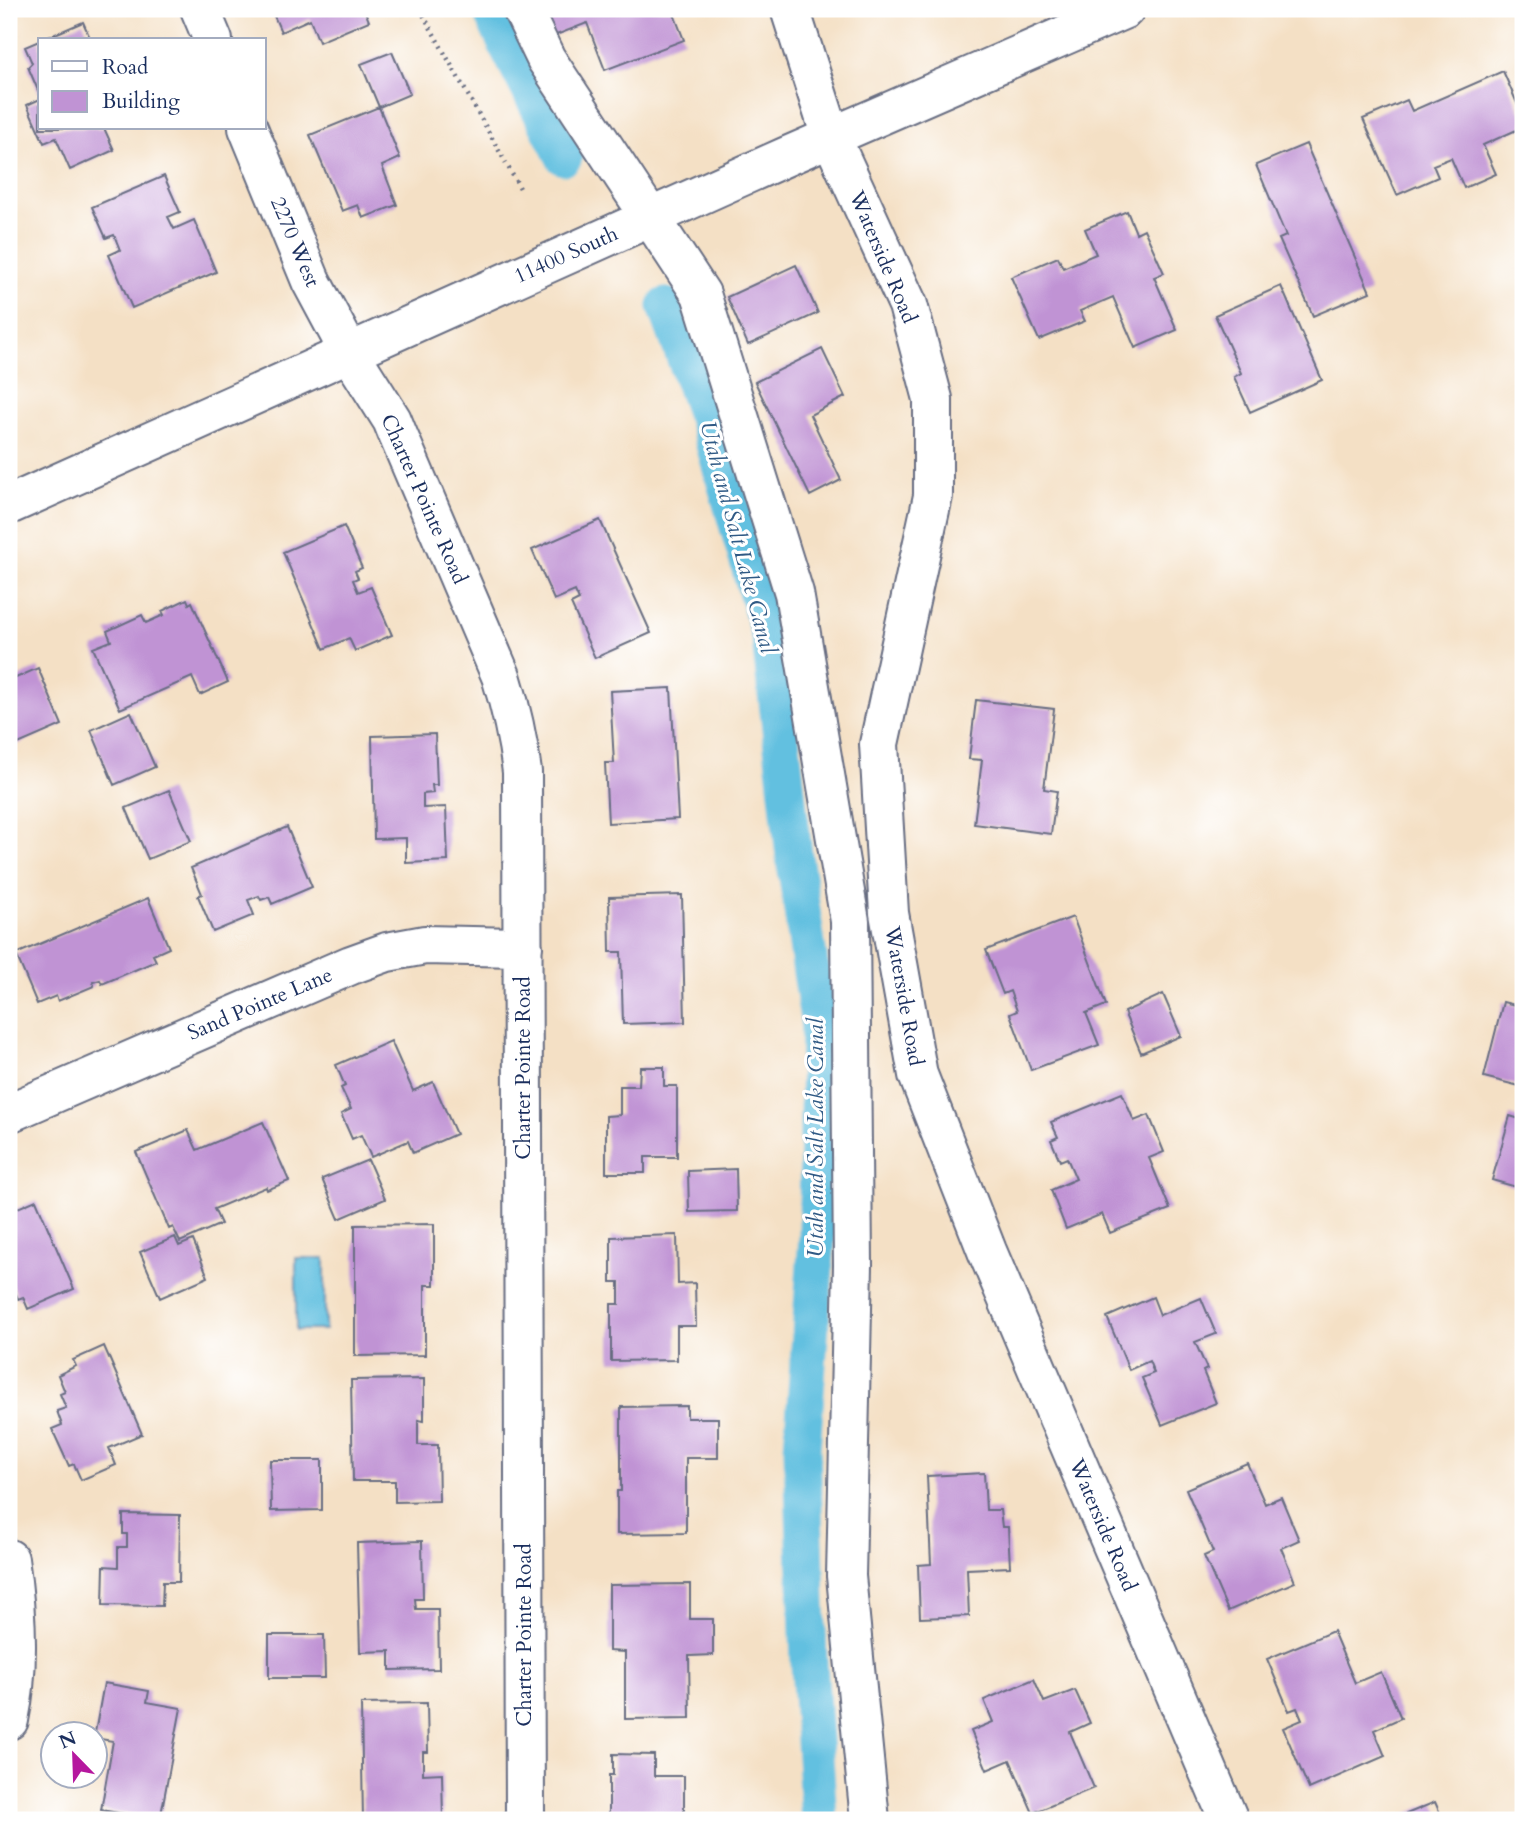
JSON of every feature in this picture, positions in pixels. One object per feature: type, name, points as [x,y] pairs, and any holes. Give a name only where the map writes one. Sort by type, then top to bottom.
[{"type":"street","points":[[200,9],[212,38]]},
{"type":"street","points":[[522,9],[546,59],[701,294],[794,593],[850,921],[853,1265],[846,1576],[870,1820]]},
{"type":"street","name":"Waterside Road","points":[[790,9],[831,137],[908,305],[933,399],[933,496],[879,744],[889,913],[918,1076],[992,1263],[1228,1820]]},
{"type":"street","name":"11400 South","points":[[9,505],[831,137],[1125,9]]},
{"type":"street","name":"2270 West","points":[[249,130],[305,268],[349,352]]},
{"type":"street","name":"Charter Pointe Road","points":[[349,352],[395,428],[500,676],[511,708],[522,772],[524,1820]]},
{"type":"street","name":"Sand Pointe Lane","points":[[9,1113],[351,965],[387,952],[425,945],[523,947]]},
{"type":"street","points":[[9,1559],[16,1626],[16,1667],[9,1720]]},
{"type":"path","points":[[420,9],[521,190]]},
{"type":"water","points":[[296,1258],[325,1258],[325,1330],[296,1330]]},
{"type":"building","points":[[271,9],[364,9],[369,21],[319,42],[310,19],[281,32]]},
{"type":"building","points":[[534,9],[672,9],[684,40],[605,70],[587,23],[546,39]]},
{"type":"building","points":[[83,22],[90,38],[46,38]]},
{"type":"building","points":[[38,42],[38,90],[28,67],[32,63],[25,47]]},
{"type":"building","points":[[392,52],[410,94],[379,107],[361,64]]},
{"type":"building","points":[[1503,71],[1523,117],[1523,127],[1483,145],[1496,174],[1464,188],[1451,158],[1433,165],[1438,177],[1397,195],[1363,119],[1407,100],[1412,111]]},
{"type":"building","points":[[38,100],[38,130],[27,105]]},
{"type":"building","points":[[379,107],[400,158],[382,166],[397,205],[363,218],[358,205],[342,211],[310,135]]},
{"type":"building","points":[[38,130],[105,130],[114,150],[70,170],[56,138],[44,143]]},
{"type":"building","points":[[1306,144],[1370,292],[1313,316],[1279,239],[1286,236],[1256,165]]},
{"type":"building","points":[[164,176],[180,212],[168,217],[174,229],[194,220],[216,272],[132,308],[109,255],[120,250],[114,235],[106,238],[92,207]]},
{"type":"building","points":[[1127,211],[1136,233],[1144,229],[1164,273],[1154,277],[1177,330],[1135,348],[1113,297],[1080,311],[1085,321],[1039,340],[1011,277],[1058,257],[1063,268],[1096,254],[1085,229]]},
{"type":"building","points":[[796,265],[818,313],[748,345],[727,297]]},
{"type":"building","points":[[1281,286],[1322,380],[1250,412],[1234,377],[1241,373],[1215,315]]},
{"type":"building","points":[[822,349],[845,397],[810,415],[841,480],[810,496],[755,382]]},
{"type":"building","points":[[600,520],[651,633],[595,658],[571,604],[579,600],[575,591],[554,600],[532,550]]},
{"type":"building","points":[[344,526],[362,568],[355,571],[358,578],[353,580],[358,592],[371,587],[392,635],[355,651],[349,638],[324,649],[283,552]]},
{"type":"building","points":[[187,599],[189,604],[192,602],[228,682],[200,695],[192,677],[120,709],[93,648],[111,641],[107,631],[142,615],[146,623],[164,615],[162,611]]},
{"type":"building","points":[[38,668],[62,725],[9,748],[9,681]]},
{"type":"building","points":[[671,688],[678,819],[608,823],[605,763],[614,763],[610,691]]},
{"type":"building","points":[[976,700],[1054,709],[1044,789],[1057,791],[1051,834],[974,824],[982,760],[969,759]]},
{"type":"building","points":[[131,712],[155,767],[114,785],[91,730]]},
{"type":"building","points":[[435,734],[437,785],[432,785],[433,793],[423,794],[423,808],[446,807],[448,861],[406,863],[406,838],[374,839],[372,736]]},
{"type":"building","points":[[169,790],[191,841],[148,859],[126,808]]},
{"type":"building","points":[[287,827],[312,887],[272,904],[269,897],[261,900],[259,896],[248,900],[254,915],[213,932],[198,896],[202,894],[191,868]]},
{"type":"building","points":[[682,895],[685,1022],[623,1024],[621,952],[610,952],[609,897]]},
{"type":"building","points":[[148,898],[169,948],[153,955],[156,961],[102,984],[100,980],[93,982],[94,986],[58,1001],[56,996],[37,1004],[16,954]]},
{"type":"building","points":[[1073,917],[1106,1005],[1086,1013],[1099,1045],[1031,1070],[1010,1014],[1017,1011],[1010,991],[1003,994],[986,950]]},
{"type":"building","points":[[1163,994],[1181,1036],[1141,1053],[1124,1012]]},
{"type":"building","points":[[1503,1002],[1523,1007],[1523,1087],[1484,1077]]},
{"type":"building","points":[[391,1041],[413,1091],[433,1082],[456,1134],[413,1153],[408,1141],[371,1157],[361,1135],[352,1139],[341,1114],[351,1109],[341,1088],[345,1086],[336,1065]]},
{"type":"building","points":[[640,1067],[664,1067],[664,1086],[677,1086],[677,1157],[645,1157],[645,1173],[606,1173],[606,1116],[620,1115],[620,1086],[639,1086]]},
{"type":"building","points":[[1122,1093],[1134,1121],[1149,1115],[1164,1152],[1149,1158],[1170,1209],[1110,1233],[1102,1214],[1066,1229],[1051,1190],[1076,1179],[1067,1158],[1060,1161],[1051,1140],[1058,1137],[1051,1122]]},
{"type":"building","points":[[1510,1116],[1523,1120],[1523,1189],[1492,1180]]},
{"type":"building","points":[[263,1122],[289,1181],[267,1190],[266,1187],[214,1209],[221,1224],[180,1242],[173,1227],[169,1229],[136,1152],[188,1130],[197,1150]]},
{"type":"building","points":[[368,1160],[385,1199],[339,1219],[322,1179]]},
{"type":"building","points":[[736,1169],[737,1211],[689,1212],[688,1171]]},
{"type":"building","points":[[36,1200],[74,1289],[28,1309],[23,1297],[18,1299],[9,1277],[9,1206],[11,1211]]},
{"type":"building","points":[[434,1224],[434,1285],[425,1285],[425,1355],[355,1356],[355,1225]]},
{"type":"building","points":[[677,1235],[678,1284],[695,1283],[696,1326],[677,1326],[677,1360],[611,1361],[611,1304],[619,1304],[619,1282],[611,1282],[611,1237]]},
{"type":"building","points":[[175,1237],[179,1246],[193,1240],[208,1277],[160,1298],[140,1252]]},
{"type":"building","points":[[1153,1297],[1160,1315],[1201,1298],[1216,1334],[1195,1342],[1207,1369],[1203,1371],[1216,1403],[1162,1425],[1142,1378],[1154,1373],[1149,1361],[1129,1370],[1107,1317]]},
{"type":"building","points":[[104,1346],[142,1434],[109,1448],[116,1465],[81,1480],[74,1464],[69,1466],[52,1429],[62,1425],[57,1411],[66,1408],[60,1394],[65,1392],[58,1375],[76,1366],[73,1360]]},
{"type":"building","points":[[424,1379],[424,1421],[418,1420],[418,1445],[438,1445],[439,1501],[395,1502],[395,1481],[353,1481],[351,1380]]},
{"type":"building","points":[[687,1406],[687,1418],[718,1418],[718,1458],[686,1458],[686,1533],[617,1534],[617,1491],[621,1491],[621,1407]]},
{"type":"building","points":[[270,1460],[322,1460],[322,1510],[271,1511]]},
{"type":"building","points":[[1247,1463],[1265,1504],[1281,1497],[1299,1540],[1281,1548],[1295,1582],[1228,1611],[1204,1556],[1213,1552],[1186,1489]]},
{"type":"building","points":[[984,1473],[986,1510],[1000,1510],[1002,1527],[1008,1527],[1010,1567],[967,1569],[969,1616],[920,1618],[918,1565],[931,1564],[927,1476]]},
{"type":"building","points":[[123,1514],[180,1515],[179,1582],[163,1582],[162,1606],[103,1605],[104,1566],[118,1567],[118,1547],[127,1547],[127,1534],[123,1534]]},
{"type":"building","points":[[422,1541],[423,1599],[415,1599],[416,1609],[438,1609],[439,1669],[390,1670],[390,1651],[360,1652],[357,1543]]},
{"type":"building","points":[[690,1584],[690,1619],[713,1619],[713,1655],[689,1656],[690,1718],[625,1719],[625,1652],[609,1651],[609,1585]]},
{"type":"building","points":[[1333,1631],[1355,1683],[1381,1672],[1401,1718],[1374,1730],[1385,1756],[1309,1789],[1283,1728],[1302,1720],[1297,1708],[1289,1711],[1267,1659]]},
{"type":"building","points":[[269,1635],[324,1635],[325,1678],[269,1678]]},
{"type":"building","points":[[1034,1679],[1044,1702],[1075,1690],[1090,1723],[1070,1732],[1094,1788],[1033,1813],[1010,1760],[987,1770],[971,1731],[993,1722],[984,1700]]},
{"type":"building","points":[[104,1683],[149,1691],[147,1702],[181,1708],[160,1820],[101,1810],[104,1790],[108,1790],[113,1741],[108,1740],[108,1720],[97,1720]]},
{"type":"building","points":[[427,1703],[428,1752],[423,1752],[423,1774],[442,1773],[443,1820],[363,1820],[361,1704]]},
{"type":"building","points":[[613,1754],[654,1755],[654,1776],[684,1776],[684,1820],[628,1820],[628,1817],[609,1816],[609,1775],[613,1775]]},
{"type":"building","points":[[1435,1802],[1443,1820],[1392,1820]]},
{"type":"waterway","name":"Utah and Salt Lake Canal","points":[[490,9],[564,157]]},
{"type":"waterway","name":"Utah and Salt Lake Canal","points":[[666,306],[707,420],[770,638],[794,856],[819,1026],[817,1237],[802,1449],[809,1663],[819,1820]]}]
